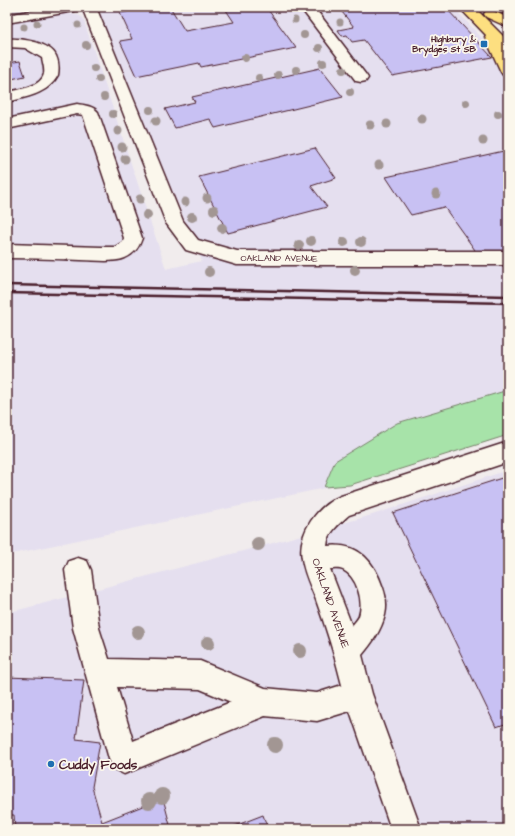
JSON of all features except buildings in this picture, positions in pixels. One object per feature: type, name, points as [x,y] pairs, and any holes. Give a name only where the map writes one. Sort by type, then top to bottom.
[{"type":"main road","points":[[466,7],[508,49]]},
{"type":"main road","points":[[487,11],[508,23]]},
{"type":"main road","points":[[487,11],[508,31]]},
{"type":"main road","points":[[490,32],[508,72]]},
{"type":"street","points":[[7,19],[74,7]]},
{"type":"street","name":"OAKLAND AVENUE","points":[[89,7],[175,223],[192,246],[237,258],[508,258]]},
{"type":"street","points":[[307,7],[361,78]]},
{"type":"street","points":[[505,7],[508,10]]},
{"type":"street","points":[[7,43],[27,44],[42,49],[49,56],[51,73],[48,80],[41,86],[21,94],[7,97]]},
{"type":"street","points":[[7,124],[77,109],[90,112],[133,238],[131,245],[119,253],[101,254],[7,251]]},
{"type":"street","name":"OAKLAND AVENUE","points":[[406,829],[358,694],[348,652],[314,559],[313,544],[318,530],[327,518],[341,507],[508,452]]},
{"type":"street","points":[[314,559],[342,557],[355,563],[367,579],[374,602],[371,622],[348,652]]},
{"type":"street","points":[[78,570],[86,628],[124,759],[265,702]]},
{"type":"street","points":[[99,672],[200,675],[265,702],[317,707],[358,694]]},
{"type":"shaded area","points":[[110,7],[453,7],[508,66],[508,434],[334,486],[7,555],[7,24],[63,14],[76,14],[83,18],[166,269],[202,261],[98,15]]},
{"type":"shaded area","points":[[508,470],[508,829],[7,829],[7,613],[273,543],[372,515]]},
{"type":"green space","points":[[508,390],[508,435],[350,485],[324,487],[335,461],[397,423]]},
{"type":"railway","points":[[7,285],[508,296]]},
{"type":"railway","points":[[7,293],[508,303]]},
{"type":"place","name":"Highbury & Brydges St SB","points":[[484,44]]},
{"type":"place","name":"Cuddy Foods","points":[[51,764]]}]
